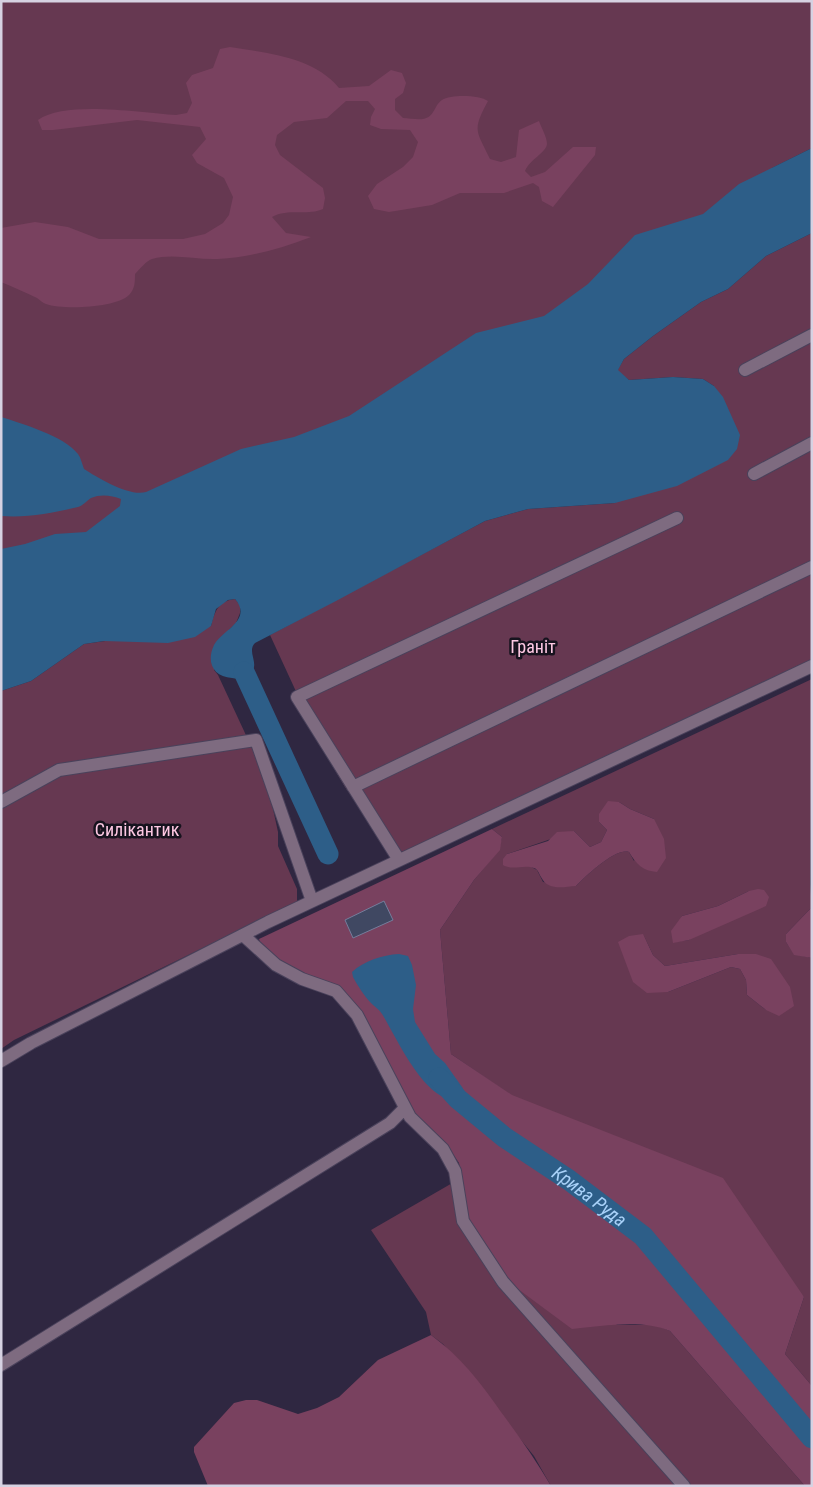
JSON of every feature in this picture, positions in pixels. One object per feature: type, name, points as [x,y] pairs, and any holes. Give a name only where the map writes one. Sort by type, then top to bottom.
[{"type":"street","points":[[746,370],[812,335]]},
{"type":"street","points":[[754,474],[812,443]]},
{"type":"street","points":[[399,860],[297,697],[678,518]]},
{"type":"street","points":[[353,787],[812,567]]},
{"type":"street","points":[[1,1061],[31,1043],[312,901],[812,666]]},
{"type":"street","points":[[1,802],[60,770],[256,740],[312,901]]},
{"type":"street","points":[[243,935],[276,965],[302,979],[336,991],[357,1015],[410,1117],[443,1149],[454,1171],[463,1221],[503,1282],[684,1486]]},
{"type":"street","points":[[1,1365],[390,1123],[405,1108]]},
{"type":"green space","points":[[1,1],[812,1],[812,148],[772,168],[773,199],[1,610]]},
{"type":"green space","name":"Граніт","points":[[812,233],[812,661],[394,858],[345,787],[323,750],[270,635],[485,521],[528,509],[615,503],[714,386],[703,379],[673,377],[629,380],[617,371],[624,359],[701,302],[728,289],[766,256]]},
{"type":"green space","name":"Силікантик","points":[[235,599],[240,605],[240,613],[236,623],[226,633],[214,670],[264,774],[278,832],[278,846],[297,889],[297,902],[14,1040],[1,1049],[1,691],[31,681],[84,644],[211,626],[221,604]]},
{"type":"green space","points":[[812,679],[810,884],[812,907],[786,934],[786,942],[794,954],[812,958],[812,1386],[785,1354],[804,1297],[451,1054],[440,930],[474,880],[499,850],[502,837],[492,829]],"holes":[[[619,802],[654,819],[634,861],[629,852],[616,854],[601,864],[576,886],[543,882],[537,870],[507,854],[574,831],[590,847],[601,842],[607,830],[599,822]],[[749,891],[689,940],[673,942],[682,916],[718,906]],[[643,934],[653,955],[665,966],[738,954],[766,1010],[747,995],[746,980],[740,969],[731,967],[668,992]]]},
{"type":"green space","points":[[461,1178],[617,1325],[657,1325],[670,1331],[805,1486],[551,1486],[534,1456],[443,1344],[431,1335],[426,1312],[371,1230]]},
{"type":"shaded area","points":[[230,47],[274,54],[303,63],[317,69],[339,88],[369,86],[391,70],[402,73],[406,83],[403,93],[395,99],[395,110],[403,118],[427,118],[439,102],[446,98],[465,96],[484,99],[488,101],[478,125],[479,136],[490,159],[501,162],[516,157],[519,130],[539,121],[547,144],[525,171],[531,177],[545,172],[573,147],[596,147],[595,155],[553,207],[542,201],[539,187],[533,183],[504,193],[460,193],[432,205],[389,212],[374,209],[368,196],[377,184],[403,167],[413,157],[418,142],[410,130],[381,129],[370,125],[375,109],[368,101],[346,101],[327,118],[294,122],[277,135],[275,145],[280,155],[323,188],[325,198],[323,209],[311,212],[284,213],[272,217],[286,233],[311,237],[277,249],[242,256],[218,259],[160,257],[152,259],[145,263],[135,274],[134,288],[129,295],[113,303],[89,307],[64,307],[45,304],[37,298],[1,282],[1,228],[35,222],[68,227],[99,239],[183,239],[205,234],[223,223],[229,215],[233,197],[224,178],[197,163],[192,155],[206,139],[200,127],[137,120],[42,130],[38,120],[66,110],[85,109],[124,110],[176,115],[187,113],[192,103],[186,83],[192,75],[213,68],[220,49]]},
{"type":"shaded area","points":[[608,801],[619,802],[654,819],[664,839],[666,858],[657,872],[644,868],[634,860],[629,852],[623,852],[609,858],[576,886],[556,887],[544,881],[535,869],[503,865],[503,859],[507,854],[548,841],[557,832],[574,831],[590,847],[601,842],[607,830],[599,822],[599,814]]},
{"type":"shaded area","points":[[492,829],[502,837],[500,850],[474,880],[440,930],[451,1054],[512,1095],[723,1178],[804,1297],[785,1354],[812,1386],[812,1486],[805,1486],[670,1331],[659,1327],[635,1324],[572,1329],[518,1289],[499,1270],[472,1230],[466,1213],[459,1163],[444,1141],[416,1124],[354,1014],[335,996],[263,951],[259,939]]},
{"type":"shaded area","points":[[764,890],[769,897],[766,906],[689,940],[673,943],[671,931],[682,916],[718,906],[749,891]]},
{"type":"shaded area","points":[[812,907],[812,958],[794,955],[786,942],[786,934]]},
{"type":"shaded area","points":[[643,934],[653,955],[665,966],[738,954],[756,954],[771,959],[790,987],[794,1006],[779,1016],[766,1010],[747,995],[746,980],[740,969],[731,967],[668,992],[647,993],[633,982],[618,942],[629,936]]},
{"type":"shaded area","points":[[431,1335],[461,1361],[478,1380],[527,1448],[551,1486],[208,1486],[194,1452],[194,1447],[234,1403],[257,1400],[298,1414],[317,1408],[339,1397],[378,1360]]},
{"type":"water","points":[[812,148],[812,233],[766,256],[728,289],[701,302],[653,336],[624,359],[618,370],[629,380],[673,377],[703,379],[714,386],[723,397],[740,435],[737,449],[728,460],[677,486],[615,503],[528,509],[485,521],[255,643],[252,650],[253,670],[244,678],[220,675],[211,663],[214,645],[238,619],[240,606],[235,599],[228,600],[216,609],[211,626],[195,637],[168,643],[104,641],[84,644],[31,681],[1,691],[1,549],[25,544],[55,534],[86,532],[120,506],[121,499],[98,496],[91,498],[78,507],[59,511],[30,516],[1,516],[1,417],[42,431],[63,442],[78,454],[84,469],[106,482],[132,492],[146,492],[241,449],[294,437],[349,416],[476,333],[544,316],[588,284],[635,235],[703,214],[739,184]]},
{"type":"water","points":[[399,954],[408,956],[412,965],[416,985],[413,1009],[415,1022],[435,1054],[445,1063],[462,1087],[464,1091],[463,1096],[451,1099],[438,1094],[426,1084],[405,1054],[381,1012],[366,997],[353,977],[352,972],[368,962],[380,957]]},
{"type":"building","points":[[384,901],[393,920],[353,938],[345,920]]},
{"type":"waterway","points":[[244,672],[328,854]]},
{"type":"waterway","name":"Крива Руда","points":[[439,1078],[458,1099],[504,1137],[569,1180],[643,1236],[812,1438]]}]
